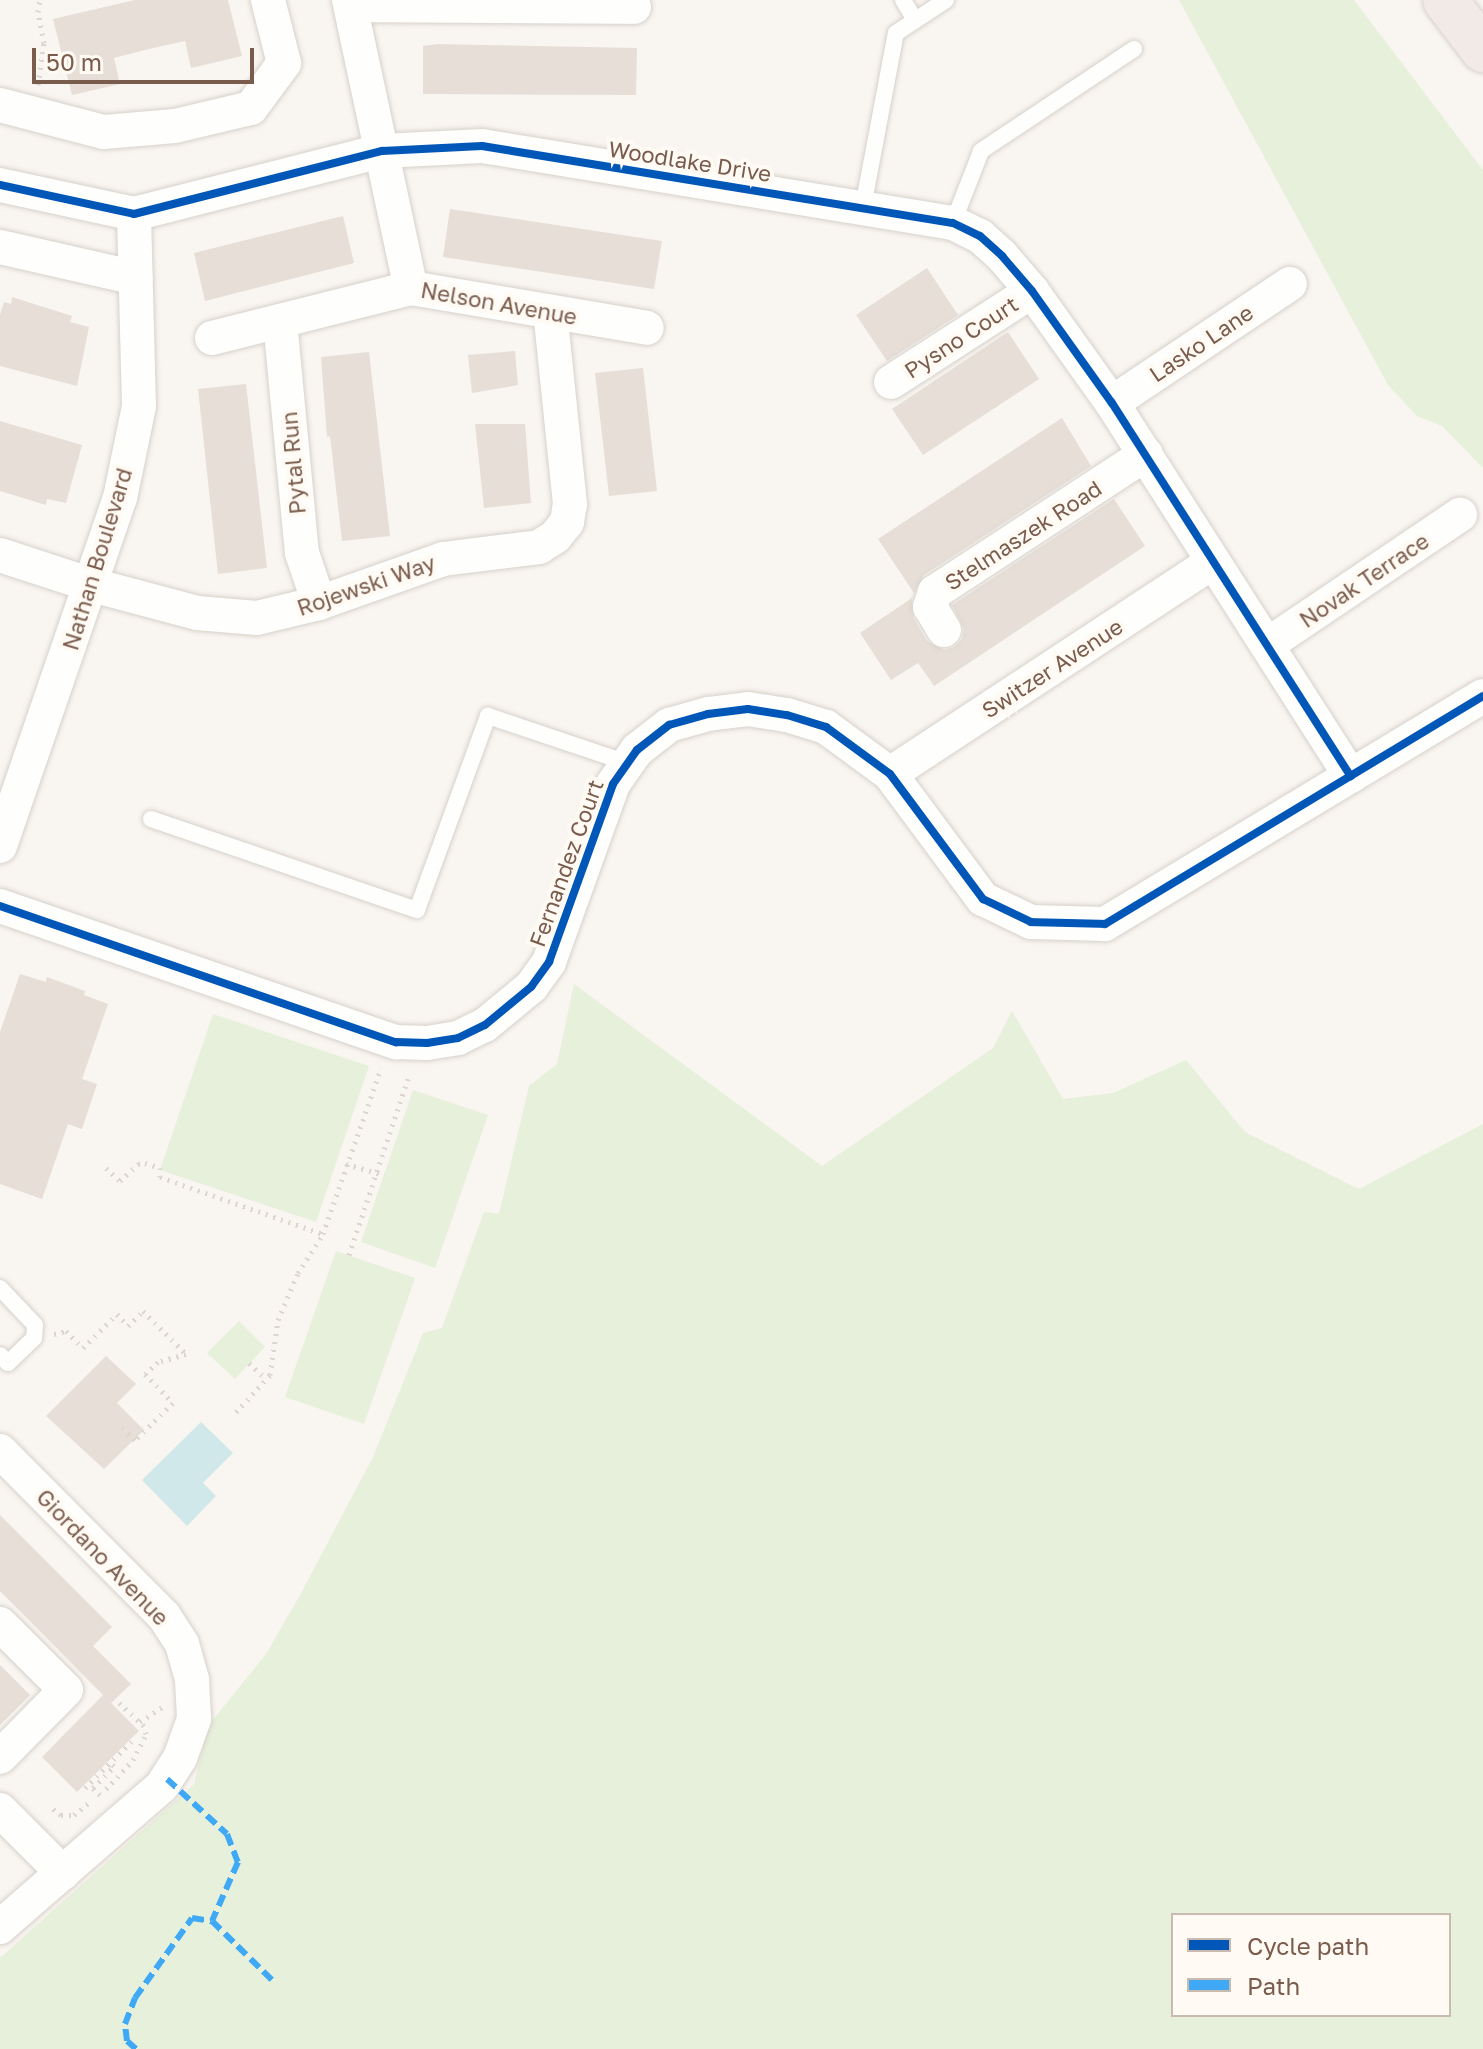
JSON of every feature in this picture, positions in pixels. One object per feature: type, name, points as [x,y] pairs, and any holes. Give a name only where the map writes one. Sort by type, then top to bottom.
[{"type":"highway","points":[[1445,0],[1483,50]]},
{"type":"street","points":[[15,109],[104,132],[175,126],[251,108],[284,63],[268,0]]},
{"type":"street","points":[[411,288],[350,2],[634,7]]},
{"type":"street","name":"Woodlake Drive","points":[[0,185],[134,214],[382,151],[482,146],[953,223],[991,246],[1032,291],[1146,454],[1351,776]]},
{"type":"street","name":"Nathan Boulevard","points":[[0,846],[120,498],[139,406],[134,214]]},
{"type":"street","points":[[0,247],[136,278]]},
{"type":"street","name":"Lasko Lane","points":[[1112,403],[1290,284]]},
{"type":"street","name":"Nelson Avenue","points":[[212,338],[411,288],[647,328]]},
{"type":"street","name":"Pysno Court","points":[[891,382],[1032,291]]},
{"type":"street","name":"Rojewski Way","points":[[0,555],[92,585],[227,618],[257,618],[319,603],[443,559],[539,547],[555,537],[567,522],[570,504],[550,312]]},
{"type":"street","name":"Pytal Run","points":[[280,321],[302,553],[319,603]]},
{"type":"street","name":"Stelmaszek Road","points":[[944,630],[930,607],[935,592],[1146,454]]},
{"type":"street","name":"Novak Terrace","points":[[1267,645],[1460,515]]},
{"type":"street","name":"Switzer Avenue","points":[[890,774],[1213,562]]},
{"type":"street","name":"Fernandez Court","points":[[0,906],[396,1042],[427,1043],[458,1038],[509,1008],[549,962],[613,784],[637,750],[669,725],[708,714],[748,709],[787,715],[826,727],[890,774],[983,899],[1031,922],[1105,924],[1483,696]]},
{"type":"street","name":"Giordano Avenue","points":[[0,1451],[164,1616],[182,1644],[192,1680],[194,1719],[180,1758],[162,1786],[0,1927]]},
{"type":"street","points":[[0,1624],[66,1690],[0,1757]]},
{"type":"street","points":[[0,1810],[63,1873]]},
{"type":"lane","points":[[903,0],[915,20]]},
{"type":"lane","points":[[863,207],[896,33],[946,0]]},
{"type":"lane","points":[[953,223],[981,151],[1134,49]]},
{"type":"lane","points":[[151,819],[417,910],[488,716],[628,763]]},
{"type":"lane","points":[[0,1288],[35,1325],[34,1338],[3,1363]]},
{"type":"path","points":[[15,109],[43,62],[38,12],[40,0]]},
{"type":"path","points":[[236,1412],[266,1379],[273,1340],[287,1296],[323,1234],[381,1068]]},
{"type":"path","points":[[349,1255],[409,1076]]},
{"type":"path","points":[[339,1155],[384,1175]]},
{"type":"path","points":[[106,1168],[120,1181],[138,1164],[145,1163],[160,1168],[160,1177],[323,1234]]},
{"type":"path","points":[[34,1338],[66,1331],[83,1348],[117,1314],[128,1326],[143,1311],[186,1354],[158,1362],[145,1374],[173,1403],[135,1440],[118,1423]]},
{"type":"path","points":[[249,1363],[266,1379]]},
{"type":"path","points":[[53,1809],[61,1815],[74,1815],[100,1795],[142,1746],[146,1734],[140,1722],[115,1699]]},
{"type":"path","points":[[140,1722],[172,1699]]},
{"type":"path","points":[[88,1783],[133,1739]]},
{"type":"path","points":[[100,1795],[93,1788],[114,1766],[110,1762]]},
{"type":"green space","points":[[1179,0],[1354,0],[1483,170],[1483,468],[1442,426],[1417,416],[1388,385]]},
{"type":"green space","points":[[574,984],[822,1166],[993,1048],[1012,1011],[1063,1099],[1113,1093],[1186,1060],[1245,1132],[1359,1189],[1483,1124],[1483,2049],[0,2049],[0,1958],[194,1784],[208,1726],[266,1654],[299,1597],[373,1457],[423,1333],[442,1328],[484,1212],[499,1214],[529,1086],[557,1064]]},
{"type":"green space","points":[[213,1014],[369,1066],[316,1222],[160,1170]]},
{"type":"green space","points":[[413,1090],[488,1115],[435,1268],[361,1242]]},
{"type":"green space","points":[[336,1251],[415,1278],[364,1424],[285,1397]]},
{"type":"green space","points":[[239,1321],[265,1347],[235,1379],[207,1353]]},
{"type":"water","points":[[201,1422],[233,1453],[203,1483],[216,1496],[187,1526],[142,1480]]},
{"type":"building","points":[[135,0],[228,0],[242,56],[191,68],[185,41],[149,49],[114,58],[120,84],[72,95],[53,19]]},
{"type":"building","points":[[423,46],[637,48],[636,95],[423,94]]},
{"type":"building","points":[[450,209],[662,241],[654,289],[443,257]]},
{"type":"building","points":[[343,216],[354,263],[205,301],[194,253]]},
{"type":"building","points":[[927,268],[958,315],[887,361],[856,315]]},
{"type":"building","points":[[12,297],[72,316],[70,322],[89,327],[77,386],[0,366],[0,315],[4,302],[11,304]]},
{"type":"building","points":[[1008,332],[1039,379],[923,455],[892,409]]},
{"type":"building","points":[[515,351],[518,385],[472,393],[468,355]]},
{"type":"building","points":[[369,352],[390,536],[342,541],[330,436],[327,437],[321,357]]},
{"type":"building","points":[[643,368],[657,491],[609,496],[595,373]]},
{"type":"building","points":[[246,384],[267,568],[218,574],[198,389]]},
{"type":"building","points":[[1062,418],[1091,466],[924,575],[914,593],[878,539]]},
{"type":"building","points":[[0,421],[82,445],[66,503],[47,499],[46,505],[0,491]]},
{"type":"building","points":[[475,424],[525,424],[531,503],[484,508]]},
{"type":"building","points":[[1114,499],[1145,546],[934,686],[918,663],[891,680],[860,633],[912,598],[913,617],[927,641],[944,650],[954,647],[962,639],[964,629],[952,605]]},
{"type":"building","points":[[20,974],[46,982],[47,977],[85,991],[84,995],[108,1004],[82,1079],[97,1084],[82,1129],[68,1124],[42,1199],[0,1184],[0,1032]]},
{"type":"building","points":[[106,1356],[136,1384],[117,1403],[144,1430],[104,1469],[46,1416]]},
{"type":"building","points":[[0,1515],[112,1627],[93,1646],[131,1684],[111,1703],[139,1731],[77,1792],[42,1757],[103,1695],[0,1591]]},
{"type":"building","points":[[0,1665],[30,1695],[0,1725]]},
{"type":"marked path","points":[[167,1779],[227,1834],[238,1862],[212,1921]]},
{"type":"marked path","points":[[136,2049],[127,2041],[125,2024],[135,1998],[192,1918],[212,1921],[272,1980]]},
{"type":"cycle path","points":[[0,185],[134,214],[382,151],[482,146],[953,223],[980,236],[1032,291],[1112,403],[1351,776]]},
{"type":"cycle path","points":[[0,906],[396,1042],[427,1043],[458,1038],[485,1025],[531,987],[549,962],[613,784],[637,750],[669,725],[708,714],[748,709],[787,715],[826,727],[890,774],[983,899],[1031,922],[1105,924],[1483,696]]}]
